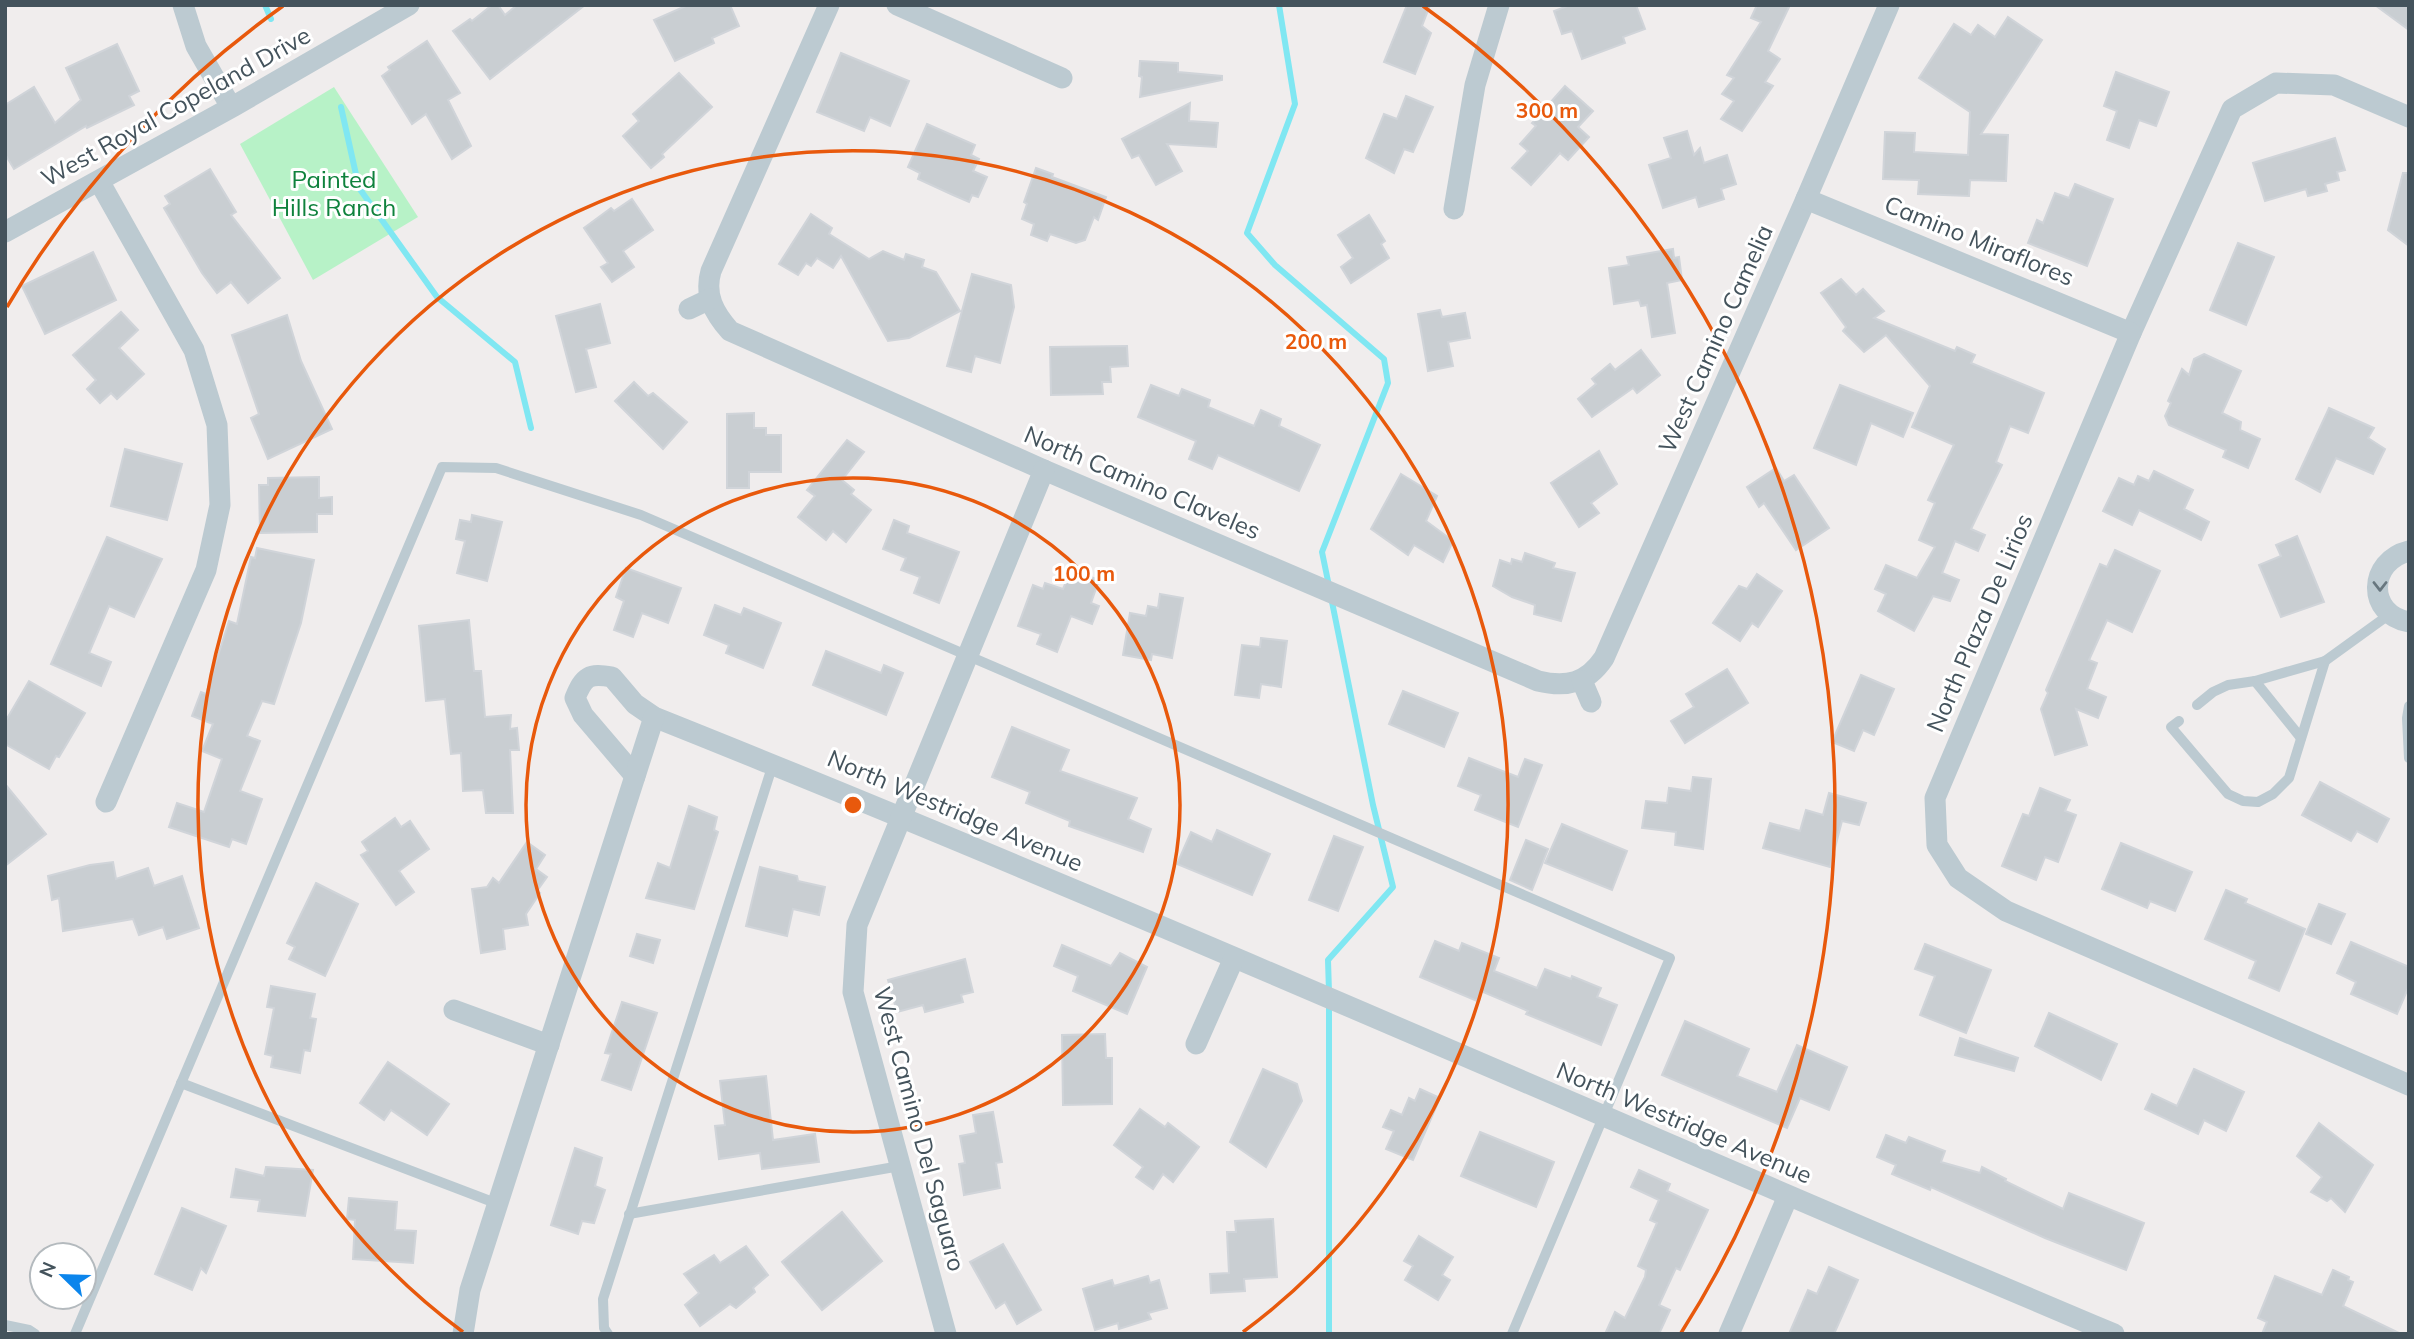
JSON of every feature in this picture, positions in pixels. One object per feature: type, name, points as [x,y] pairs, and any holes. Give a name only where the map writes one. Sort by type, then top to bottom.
[{"type":"street","points":[[183,5],[196,46],[231,107]]},
{"type":"street","name":"West Royal Copeland Drive","points":[[5,232],[409,5]]},
{"type":"street","points":[[689,309],[710,298],[708,285],[711,271],[829,5]]},
{"type":"street","points":[[897,5],[1062,78]]},
{"type":"street","points":[[1454,209],[1475,85],[1499,5]]},
{"type":"street","name":"West Camino Camelia","points":[[1579,682],[1596,670],[1604,658],[1889,5]]},
{"type":"street","name":"North Plaza De Lirios","points":[[2409,117],[2334,85],[2276,83],[2232,108],[2131,332],[1935,799],[1937,845],[1958,878],[2006,911],[2409,1085]]},
{"type":"street","points":[[99,181],[194,350],[217,425],[220,505],[206,570],[106,802]]},
{"type":"street","name":"Camino Miraflores","points":[[1806,199],[2131,332]]},
{"type":"street","name":"North Camino Claveles","points":[[710,298],[719,319],[730,331],[740,336],[1044,470],[1538,681],[1559,685],[1579,682]]},
{"type":"street","name":"West Camino Del Saguaro","points":[[946,1334],[853,992],[857,925],[1044,470]]},
{"type":"street","points":[[2399,618],[2382,605],[2377,581],[2388,560],[2409,551]]},
{"type":"street","name":"North Westridge Avenue","points":[[635,776],[583,715],[575,698],[582,681],[595,674],[612,677],[635,704],[654,717],[902,816],[2114,1334]]},
{"type":"street","points":[[1579,682],[1591,702]]},
{"type":"street","points":[[463,1334],[470,1290],[654,717]]},
{"type":"street","points":[[1196,1044],[1234,958]]},
{"type":"street","points":[[454,1010],[549,1045]]},
{"type":"street","points":[[1729,1334],[1788,1196]]},
{"type":"lane","points":[[75,1334],[442,467],[496,468],[641,515],[1670,958],[1512,1334]]},
{"type":"lane","points":[[2197,705],[2213,692],[2228,685],[2255,681],[2325,661],[2399,618]]},
{"type":"lane","points":[[2179,721],[2171,727],[2228,794],[2243,801],[2258,802],[2273,794],[2289,779],[2325,661]]},
{"type":"lane","points":[[2255,681],[2301,738]]},
{"type":"lane","points":[[2409,706],[2409,758]]},
{"type":"lane","points":[[608,1334],[604,1328],[603,1299],[773,764]]},
{"type":"lane","points":[[181,1083],[498,1204]]},
{"type":"lane","points":[[629,1214],[900,1166]]},
{"type":"lane","points":[[5,1325],[29,1330],[35,1334]]},
{"type":"green space","name":"Painted Hills Ranch","points":[[334,87],[418,217],[313,280],[240,144]]},
{"type":"building","points":[[492,5],[498,5],[505,15],[517,5],[585,5],[490,79],[453,31],[470,19],[472,21]]},
{"type":"building","points":[[688,5],[730,5],[739,26],[712,38],[714,43],[675,61],[654,20]]},
{"type":"building","points":[[1407,5],[1430,5],[1422,26],[1431,33],[1415,74],[1384,62]]},
{"type":"building","points":[[1570,5],[1636,5],[1645,29],[1623,37],[1625,43],[1582,59],[1572,31],[1562,34],[1554,11]]},
{"type":"building","points":[[1757,5],[1790,5],[1768,51],[1780,59],[1765,82],[1773,86],[1742,131],[1721,119],[1734,101],[1722,94],[1734,78],[1727,75],[1761,22],[1751,18]]},
{"type":"building","points":[[2375,5],[2409,5],[2409,30]]},
{"type":"building","points":[[2008,17],[2042,40],[1981,134],[2008,135],[2006,181],[1970,180],[1969,196],[1918,194],[1919,180],[1883,179],[1885,132],[1915,133],[1914,152],[1968,155],[1970,112],[1919,78],[1954,24],[1971,35],[1978,25],[1995,37]]},
{"type":"building","points":[[427,41],[460,93],[448,100],[471,146],[452,159],[426,114],[412,124],[382,76],[390,70],[388,67]]},
{"type":"building","points":[[117,44],[139,91],[129,96],[134,105],[87,128],[86,126],[14,169],[5,154],[5,105],[34,87],[55,123],[81,100],[66,68]]},
{"type":"building","points":[[841,53],[909,81],[890,126],[870,117],[864,131],[817,112]]},
{"type":"building","points":[[1140,61],[1178,63],[1178,72],[1222,76],[1222,80],[1140,97]]},
{"type":"building","points":[[2116,72],[2169,92],[2156,126],[2139,120],[2129,148],[2107,140],[2117,111],[2104,106]]},
{"type":"building","points":[[679,73],[712,107],[662,154],[664,157],[651,168],[623,136],[639,121],[633,114]]},
{"type":"building","points":[[1565,86],[1593,111],[1578,127],[1589,137],[1568,160],[1560,153],[1531,185],[1512,168],[1528,151],[1520,144],[1536,126],[1532,123]]},
{"type":"building","points":[[1406,96],[1433,107],[1413,152],[1404,149],[1394,173],[1366,158],[1384,114],[1397,119]]},
{"type":"building","points":[[1190,103],[1189,121],[1218,123],[1216,147],[1167,144],[1182,171],[1156,185],[1139,155],[1132,158],[1122,139]]},
{"type":"building","points":[[927,124],[975,145],[971,155],[979,159],[973,171],[987,177],[978,197],[972,195],[969,202],[918,179],[920,173],[908,167]]},
{"type":"building","points":[[1687,131],[1694,155],[1700,148],[1704,163],[1727,155],[1736,184],[1721,189],[1724,199],[1699,207],[1696,197],[1663,208],[1649,165],[1671,158],[1664,138]]},
{"type":"building","points":[[2335,138],[2345,170],[2337,172],[2339,180],[2325,184],[2327,191],[2308,196],[2306,189],[2265,201],[2253,163]]},
{"type":"building","points":[[1036,168],[1053,174],[1052,177],[1106,197],[1098,220],[1094,217],[1085,240],[1076,243],[1050,234],[1047,241],[1031,235],[1034,224],[1022,219],[1027,204],[1024,202]]},
{"type":"building","points":[[210,169],[236,212],[231,215],[280,278],[248,303],[231,282],[217,293],[202,273],[164,208],[170,204],[165,196]]},
{"type":"building","points":[[2403,173],[2409,173],[2409,246],[2388,230]]},
{"type":"building","points":[[2075,184],[2113,199],[2087,266],[2028,243],[2037,220],[2043,223],[2055,193],[2069,198]]},
{"type":"building","points":[[632,199],[653,230],[623,251],[634,267],[612,282],[601,267],[608,263],[584,228],[611,208],[614,211]]},
{"type":"building","points":[[811,214],[832,228],[829,234],[869,259],[883,251],[904,260],[906,254],[924,260],[922,267],[936,272],[960,311],[909,338],[888,341],[841,256],[833,268],[817,258],[811,266],[806,263],[798,275],[779,264]]},
{"type":"building","points":[[1369,215],[1385,241],[1381,244],[1389,258],[1351,283],[1341,267],[1353,258],[1338,235]]},
{"type":"building","points":[[2238,243],[2274,257],[2246,325],[2210,310]]},
{"type":"building","points":[[1673,249],[1674,258],[1679,257],[1682,280],[1667,283],[1675,333],[1652,337],[1647,305],[1641,306],[1639,300],[1614,304],[1609,268],[1629,265],[1627,257]]},
{"type":"building","points":[[93,252],[116,300],[45,334],[22,286]]},
{"type":"building","points":[[972,274],[1011,285],[1014,307],[1000,363],[975,356],[971,372],[947,366]]},
{"type":"building","points":[[1841,279],[1856,295],[1863,289],[1884,311],[1874,318],[1955,351],[1957,347],[1975,355],[1971,363],[2044,393],[2028,433],[2010,426],[1996,462],[2002,465],[1971,529],[1985,535],[1978,551],[1955,541],[1942,573],[1959,580],[1950,601],[1933,596],[1914,631],[1878,611],[1886,594],[1875,589],[1886,565],[1917,578],[1935,547],[1919,540],[1935,503],[1928,500],[1954,445],[1912,427],[1930,386],[1886,335],[1864,352],[1843,331],[1846,327],[1821,293]]},
{"type":"building","points":[[600,304],[610,343],[586,349],[596,387],[576,392],[556,316]]},
{"type":"building","points":[[1440,310],[1442,317],[1465,313],[1470,338],[1448,342],[1453,366],[1428,371],[1418,314]]},
{"type":"building","points":[[121,312],[138,330],[119,348],[144,374],[117,399],[111,393],[100,403],[87,389],[96,380],[73,355]]},
{"type":"building","points":[[287,315],[301,361],[332,429],[268,459],[251,418],[259,414],[232,335]]},
{"type":"building","points":[[1127,346],[1128,366],[1110,367],[1111,382],[1102,382],[1103,394],[1051,395],[1050,347]]},
{"type":"building","points":[[1641,350],[1660,375],[1637,393],[1633,388],[1592,417],[1578,399],[1596,384],[1592,379],[1610,364],[1615,370]]},
{"type":"building","points":[[2204,354],[2241,371],[2222,413],[2241,422],[2240,430],[2260,439],[2248,468],[2223,457],[2226,450],[2169,425],[2165,416],[2171,403],[2168,401],[2182,369],[2189,375],[2194,359]]},
{"type":"building","points":[[634,382],[648,396],[653,393],[687,422],[663,449],[615,401]]},
{"type":"building","points":[[1151,385],[1179,396],[1182,389],[1210,400],[1208,407],[1254,426],[1261,410],[1281,419],[1279,426],[1320,445],[1299,491],[1218,455],[1212,469],[1189,459],[1196,441],[1138,417]]},
{"type":"building","points":[[1840,385],[1913,413],[1903,437],[1871,423],[1856,465],[1814,448]]},
{"type":"building","points":[[2329,408],[2374,428],[2368,438],[2385,449],[2373,474],[2336,458],[2320,492],[2296,479]]},
{"type":"building","points":[[754,413],[754,428],[766,428],[766,435],[781,435],[781,472],[749,472],[749,488],[727,488],[727,414]]},
{"type":"building","points":[[847,440],[864,452],[842,480],[854,490],[851,494],[871,510],[846,542],[833,531],[826,540],[798,517],[815,496],[807,490]]},
{"type":"building","points":[[125,449],[182,464],[167,520],[111,506]]},
{"type":"building","points":[[1599,451],[1617,484],[1591,503],[1599,513],[1579,527],[1551,483]]},
{"type":"building","points":[[1776,468],[1784,481],[1794,475],[1829,528],[1796,550],[1764,503],[1759,507],[1747,487]]},
{"type":"building","points":[[2154,471],[2193,490],[2184,509],[2209,522],[2201,540],[2139,510],[2132,525],[2103,511],[2119,478],[2134,485],[2138,476],[2149,481]]},
{"type":"building","points":[[1401,474],[1437,496],[1426,521],[1453,541],[1443,562],[1414,545],[1408,555],[1371,529]]},
{"type":"building","points":[[319,477],[319,498],[332,497],[332,514],[317,514],[317,532],[260,533],[259,485],[268,485],[268,478]]},
{"type":"building","points":[[472,515],[502,522],[487,581],[457,573],[465,541],[456,539],[460,520],[471,522]]},
{"type":"building","points":[[894,520],[909,526],[907,533],[959,552],[939,603],[914,593],[920,577],[901,570],[906,558],[883,549]]},
{"type":"building","points":[[2297,536],[2324,602],[2281,617],[2259,565],[2281,556],[2276,545]]},
{"type":"building","points":[[107,537],[162,559],[134,617],[109,606],[89,653],[111,662],[101,686],[51,664]]},
{"type":"building","points":[[257,548],[314,560],[301,623],[274,704],[262,701],[247,736],[260,741],[240,791],[262,799],[246,844],[232,839],[229,847],[169,827],[177,803],[204,812],[222,759],[202,751],[213,724],[192,716],[201,692],[206,694],[229,621],[237,624],[251,557],[255,558]]},
{"type":"building","points":[[2115,550],[2160,571],[2132,632],[2107,620],[2089,660],[2097,663],[2087,689],[2106,697],[2098,718],[2076,709],[2087,745],[2055,755],[2041,709],[2048,693],[2046,690],[2100,564],[2107,567]]},
{"type":"building","points":[[1525,553],[1555,563],[1553,568],[1575,573],[1561,621],[1534,614],[1535,605],[1512,597],[1493,586],[1500,560],[1511,564],[1512,559],[1522,562]]},
{"type":"building","points":[[626,568],[681,588],[668,623],[642,613],[633,637],[614,630],[624,601],[616,597]]},
{"type":"building","points":[[1078,572],[1099,580],[1091,603],[1099,606],[1092,624],[1071,616],[1057,652],[1037,644],[1041,634],[1018,626],[1033,585],[1043,589],[1045,583],[1063,589],[1068,577],[1075,580]]},
{"type":"building","points":[[1757,574],[1782,591],[1758,627],[1752,623],[1740,641],[1713,623],[1739,586],[1747,589]]},
{"type":"building","points":[[1160,594],[1183,598],[1172,658],[1152,654],[1151,660],[1123,655],[1130,613],[1146,616],[1148,606],[1158,608]]},
{"type":"building","points":[[715,605],[741,615],[744,608],[781,623],[763,668],[726,653],[729,645],[704,635]]},
{"type":"building","points":[[469,620],[474,671],[481,671],[485,717],[511,715],[510,729],[517,728],[519,750],[510,750],[513,813],[486,813],[483,790],[463,791],[461,753],[451,754],[445,699],[426,701],[419,626]]},
{"type":"building","points":[[1261,638],[1287,641],[1281,687],[1261,684],[1259,698],[1235,695],[1242,645],[1260,647]]},
{"type":"building","points":[[826,651],[881,673],[884,665],[903,673],[886,715],[813,685]]},
{"type":"building","points":[[1727,669],[1748,703],[1685,743],[1671,721],[1694,707],[1686,694]]},
{"type":"building","points":[[1861,675],[1894,689],[1874,735],[1863,730],[1854,751],[1832,742]]},
{"type":"building","points":[[29,681],[85,713],[49,769],[5,744],[5,722]]},
{"type":"building","points":[[1403,691],[1458,713],[1444,747],[1389,724]]},
{"type":"building","points":[[1012,727],[1069,750],[1060,771],[1137,798],[1128,819],[1151,829],[1143,852],[1069,826],[1070,821],[1026,803],[1030,792],[992,777]]},
{"type":"building","points":[[1469,758],[1518,777],[1525,759],[1542,765],[1518,827],[1475,810],[1481,795],[1458,786]]},
{"type":"building","points":[[1693,777],[1711,779],[1703,849],[1675,845],[1676,832],[1642,828],[1646,801],[1667,803],[1669,788],[1691,791]]},
{"type":"building","points":[[2320,782],[2389,819],[2377,842],[2357,831],[2351,841],[2302,815]]},
{"type":"building","points":[[5,784],[46,834],[5,866]]},
{"type":"building","points":[[2040,788],[2070,800],[2065,811],[2076,815],[2058,862],[2045,857],[2036,880],[2002,866],[2023,814],[2029,816]]},
{"type":"building","points":[[1829,793],[1866,803],[1859,825],[1842,821],[1830,867],[1763,848],[1770,823],[1800,831],[1806,810],[1823,815]]},
{"type":"building","points":[[689,806],[717,817],[714,830],[718,832],[694,909],[646,898],[658,863],[670,868]]},
{"type":"building","points":[[395,818],[401,827],[410,821],[429,849],[399,871],[414,892],[396,905],[361,855],[368,851],[362,842]]},
{"type":"building","points":[[1562,824],[1627,851],[1612,890],[1545,863]]},
{"type":"building","points":[[1217,830],[1270,854],[1252,895],[1177,864],[1191,832],[1212,842]]},
{"type":"building","points":[[1334,836],[1363,847],[1338,911],[1309,900]]},
{"type":"building","points":[[1526,840],[1548,849],[1532,890],[1510,880]]},
{"type":"building","points":[[527,842],[545,855],[536,869],[547,877],[526,914],[528,925],[503,929],[505,949],[481,953],[472,889],[487,887],[493,878],[499,883]]},
{"type":"building","points":[[2121,843],[2192,872],[2175,911],[2150,901],[2147,908],[2102,889]]},
{"type":"building","points":[[113,862],[116,879],[148,868],[154,886],[182,876],[199,928],[167,939],[163,927],[139,935],[133,919],[63,931],[59,898],[52,900],[48,876]]},
{"type":"building","points":[[760,867],[797,876],[798,881],[825,887],[819,915],[793,909],[787,936],[746,926]]},
{"type":"building","points":[[316,883],[358,904],[325,976],[289,959],[295,947],[287,943]]},
{"type":"building","points":[[2226,890],[2247,899],[2245,903],[2305,929],[2279,991],[2249,978],[2256,961],[2205,939]]},
{"type":"building","points":[[2319,904],[2345,914],[2331,944],[2306,934]]},
{"type":"building","points":[[637,934],[660,940],[653,963],[630,956]]},
{"type":"building","points":[[1435,941],[1459,951],[1462,943],[1499,958],[1494,971],[1537,988],[1545,969],[1601,988],[1597,997],[1617,1005],[1601,1045],[1526,1014],[1528,1011],[1481,991],[1477,1001],[1420,977]]},
{"type":"building","points":[[2351,942],[2409,967],[2409,986],[2397,1014],[2351,994],[2356,982],[2337,973]]},
{"type":"building","points":[[1925,944],[1991,970],[1966,1033],[1920,1015],[1935,976],[1915,969]]},
{"type":"building","points":[[1062,945],[1111,966],[1120,953],[1147,967],[1127,1014],[1073,991],[1078,976],[1054,966]]},
{"type":"building","points":[[965,959],[973,992],[961,995],[963,1002],[925,1012],[923,1005],[897,1012],[888,980]]},
{"type":"building","points":[[271,986],[315,994],[310,1018],[316,1019],[310,1051],[304,1050],[300,1073],[271,1067],[273,1056],[265,1054],[274,1008],[267,1007]]},
{"type":"building","points":[[622,1002],[657,1013],[631,1090],[602,1080],[611,1054],[605,1053]]},
{"type":"building","points":[[2049,1013],[2117,1044],[2101,1080],[2035,1046]]},
{"type":"building","points":[[1685,1021],[1749,1049],[1737,1076],[1777,1092],[1797,1045],[1847,1067],[1829,1110],[1800,1098],[1787,1128],[1662,1075]]},
{"type":"building","points":[[1105,1034],[1106,1058],[1112,1058],[1112,1104],[1063,1105],[1062,1035]]},
{"type":"building","points":[[1960,1038],[2018,1058],[2014,1071],[1955,1055]]},
{"type":"building","points":[[388,1062],[449,1104],[427,1135],[391,1110],[384,1120],[360,1103]]},
{"type":"building","points":[[1263,1069],[1297,1084],[1302,1101],[1266,1167],[1230,1142]]},
{"type":"building","points":[[2194,1069],[2244,1092],[2226,1131],[2204,1120],[2198,1134],[2145,1109],[2152,1094],[2177,1106]]},
{"type":"building","points":[[766,1076],[773,1140],[815,1134],[819,1162],[762,1169],[760,1153],[719,1159],[715,1126],[725,1125],[720,1081]]},
{"type":"building","points":[[1420,1089],[1440,1098],[1413,1160],[1386,1149],[1394,1131],[1383,1127],[1391,1110],[1402,1115],[1409,1098],[1415,1101]]},
{"type":"building","points":[[1140,1109],[1165,1127],[1168,1123],[1199,1147],[1173,1182],[1163,1174],[1153,1189],[1136,1177],[1143,1167],[1114,1145]]},
{"type":"building","points":[[993,1112],[1002,1162],[996,1163],[1000,1188],[964,1195],[959,1164],[965,1163],[960,1136],[976,1133],[973,1115]]},
{"type":"building","points":[[2319,1123],[2373,1165],[2345,1212],[2331,1198],[2327,1201],[2311,1192],[2322,1177],[2297,1156]]},
{"type":"building","points":[[1480,1132],[1554,1162],[1536,1207],[1461,1176]]},
{"type":"building","points":[[1886,1135],[1906,1143],[1909,1137],[1945,1151],[1941,1162],[1980,1173],[1982,1167],[2063,1209],[2069,1193],[2144,1223],[2126,1270],[2045,1238],[1931,1187],[1930,1190],[1892,1174],[1896,1165],[1877,1157]]},
{"type":"building","points":[[575,1148],[602,1158],[595,1186],[605,1190],[594,1223],[582,1221],[578,1234],[551,1225]]},
{"type":"building","points":[[266,1167],[313,1170],[305,1216],[258,1211],[260,1200],[231,1197],[236,1169],[264,1176]]},
{"type":"building","points":[[1639,1170],[1670,1184],[1667,1191],[1708,1210],[1680,1270],[1676,1268],[1659,1305],[1670,1310],[1659,1334],[1605,1334],[1615,1312],[1625,1318],[1645,1277],[1646,1270],[1638,1266],[1657,1223],[1650,1220],[1659,1200],[1631,1187]]},
{"type":"building","points":[[349,1198],[397,1202],[395,1230],[416,1231],[413,1263],[353,1259],[355,1220],[347,1219]]},
{"type":"building","points":[[182,1208],[226,1226],[206,1273],[201,1268],[192,1290],[155,1274]]},
{"type":"building","points":[[842,1212],[882,1261],[822,1310],[782,1262]]},
{"type":"building","points":[[1273,1219],[1277,1277],[1244,1279],[1245,1291],[1211,1293],[1210,1274],[1229,1273],[1227,1232],[1236,1232],[1235,1221]]},
{"type":"building","points":[[1419,1236],[1453,1257],[1442,1275],[1450,1280],[1438,1300],[1405,1280],[1413,1266],[1404,1261]]},
{"type":"building","points":[[1003,1244],[1041,1310],[1017,1324],[1005,1302],[996,1308],[970,1262]]},
{"type":"building","points":[[746,1246],[768,1275],[753,1288],[755,1292],[736,1308],[730,1304],[700,1326],[685,1305],[699,1293],[684,1274],[714,1255],[720,1263]]},
{"type":"building","points":[[1829,1267],[1858,1280],[1834,1334],[1789,1334],[1808,1290],[1817,1294]]},
{"type":"building","points":[[2333,1270],[2349,1277],[2348,1280],[2353,1282],[2343,1306],[2401,1334],[2262,1334],[2267,1322],[2258,1318],[2275,1276],[2322,1295]]},
{"type":"building","points":[[1148,1276],[1150,1283],[1159,1280],[1167,1308],[1148,1313],[1151,1319],[1119,1329],[1118,1323],[1095,1330],[1083,1289],[1112,1280],[1114,1286]]},
{"type":"waterway","points":[[265,5],[271,19]]},
{"type":"waterway","points":[[1279,5],[1295,104],[1247,233],[1275,265],[1384,359],[1388,383],[1322,552],[1329,586]]},
{"type":"waterway","points":[[341,107],[359,188],[437,297],[515,362],[531,428]]},
{"type":"waterway","points":[[1329,992],[1328,960],[1393,887],[1373,805],[1331,597]]},
{"type":"waterway","points":[[1329,1003],[1329,1334]]}]
